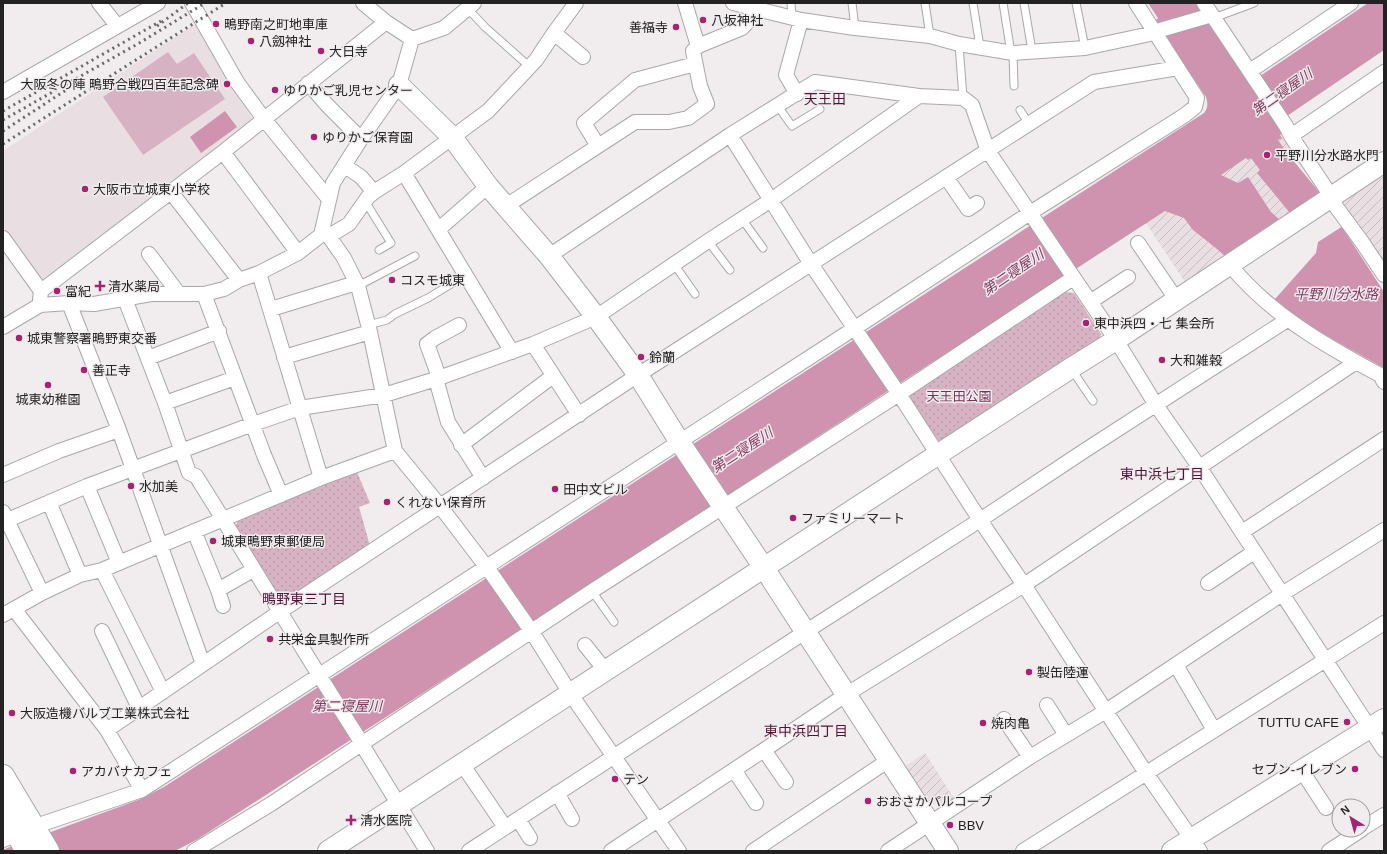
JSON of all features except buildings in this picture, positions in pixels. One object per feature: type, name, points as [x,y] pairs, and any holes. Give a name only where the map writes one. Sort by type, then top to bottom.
[{"type":"main road","points":[[3,776],[27,840]]},
{"type":"main road","points":[[3,810],[27,840]]},
{"type":"street","points":[[99,3],[115,23]]},
{"type":"street","points":[[3,91],[158,3]]},
{"type":"street","points":[[192,3],[237,82],[264,119],[328,198]]},
{"type":"street","points":[[362,3],[386,22],[412,39]]},
{"type":"street","points":[[3,238],[41,298],[69,303],[94,304],[151,294],[204,294],[224,289],[239,280],[259,273],[298,253],[326,232],[349,224],[369,196],[404,173],[488,111],[530,67],[576,3]]},
{"type":"street","points":[[685,3],[698,46]]},
{"type":"street","points":[[733,3],[797,19],[855,28],[930,36],[959,44],[1012,53],[1085,48],[1150,34],[1208,11],[1283,122],[1329,199],[1384,276]]},
{"type":"street","points":[[27,840],[142,790],[321,679],[857,332],[1032,217],[1195,107],[1197,98],[1178,68],[1158,31],[1136,3]]},
{"type":"street","points":[[1251,74],[1351,3]]},
{"type":"street","points":[[412,39],[444,28],[471,6]]},
{"type":"street","points":[[506,206],[635,122],[669,122],[688,118],[707,104],[700,86],[693,50],[698,46],[742,28],[759,10]]},
{"type":"street","points":[[797,19],[786,75],[797,94]]},
{"type":"street","points":[[3,327],[386,22]]},
{"type":"street","points":[[554,33],[583,57]]},
{"type":"street","points":[[412,39],[399,85],[361,138],[345,166],[333,183],[328,198],[326,232],[344,258],[357,284],[369,328],[396,450],[489,570],[530,629],[570,693],[679,851]]},
{"type":"street","points":[[598,146],[584,123],[589,118],[635,80],[695,64]]},
{"type":"street","points":[[107,730],[280,612],[638,375],[1094,82],[1178,68]]},
{"type":"street","points":[[1291,136],[1384,72]]},
{"type":"street","points":[[549,256],[730,135],[815,82],[919,96],[963,98],[972,105],[988,151],[1116,340],[1156,405],[1200,468],[1325,661],[1377,724],[1384,750]]},
{"type":"street","points":[[308,83],[327,105],[361,138]]},
{"type":"street","points":[[399,85],[452,137],[488,186],[549,256],[638,375],[682,445],[948,851]]},
{"type":"street","points":[[42,593],[4,518],[50,502],[87,486],[253,424],[300,408],[384,395],[512,352],[596,317],[770,200],[919,96]]},
{"type":"street","points":[[730,135],[811,264],[897,391],[1146,773],[1196,845]]},
{"type":"street","points":[[223,152],[298,253]]},
{"type":"street","points":[[328,851],[1116,340],[1384,162]]},
{"type":"street","points":[[345,166],[361,177],[369,196]]},
{"type":"street","points":[[404,173],[512,352]]},
{"type":"street","points":[[946,178],[968,209]]},
{"type":"street","points":[[438,229],[488,186]]},
{"type":"street","points":[[171,192],[239,280]]},
{"type":"street","points":[[1138,243],[1176,300]]},
{"type":"street","points":[[149,254],[179,294]]},
{"type":"street","points":[[1230,265],[1242,280],[1287,320],[1380,375],[1384,382]]},
{"type":"street","points":[[259,273],[321,478]]},
{"type":"street","points":[[194,851],[271,804],[360,740],[530,629],[592,591],[722,504],[1073,277]]},
{"type":"street","points":[[1090,302],[1128,277]]},
{"type":"street","points":[[271,309],[357,284]]},
{"type":"street","points":[[204,294],[264,455],[281,495]]},
{"type":"street","points":[[125,299],[165,403],[189,473],[196,476],[427,851]]},
{"type":"street","points":[[69,303],[119,430],[203,664]]},
{"type":"street","points":[[469,851],[1287,320]]},
{"type":"street","points":[[459,325],[427,344],[448,422],[482,478]]},
{"type":"street","points":[[284,357],[369,328]]},
{"type":"street","points":[[148,358],[219,331]]},
{"type":"street","points":[[533,344],[579,415]]},
{"type":"street","points":[[611,851],[846,694],[1024,585],[1356,362]]},
{"type":"street","points":[[461,445],[553,376]]},
{"type":"street","points":[[165,403],[236,378]]},
{"type":"street","points":[[3,475],[59,451],[119,430]]},
{"type":"street","points":[[1242,532],[1384,439]]},
{"type":"street","points":[[142,790],[107,730],[9,612],[42,593],[80,575],[102,570],[321,478],[396,450]]},
{"type":"street","points":[[87,486],[119,563]]},
{"type":"street","points":[[50,502],[80,575]]},
{"type":"street","points":[[888,851],[1030,758],[1106,711],[1282,594],[1384,530]]},
{"type":"street","points":[[194,531],[223,606]]},
{"type":"street","points":[[1208,583],[1254,552]]},
{"type":"street","points":[[102,570],[163,692]]},
{"type":"street","points":[[218,590],[253,570]]},
{"type":"street","points":[[1023,851],[1384,623]]},
{"type":"street","points":[[102,632],[139,708]]},
{"type":"street","points":[[585,645],[605,670]]},
{"type":"street","points":[[1176,665],[1214,730]]},
{"type":"street","points":[[1046,705],[1066,735]]},
{"type":"street","points":[[1004,719],[1030,758]]},
{"type":"street","points":[[1172,851],[1196,845],[1302,771],[1377,724]]},
{"type":"street","points":[[764,750],[786,782]]},
{"type":"street","points":[[753,851],[889,760]]},
{"type":"street","points":[[462,764],[505,827]]},
{"type":"street","points":[[734,770],[756,803]]},
{"type":"street","points":[[1302,771],[1326,808]]},
{"type":"street","points":[[557,793],[572,819]]},
{"type":"street","points":[[1371,823],[1384,815]]},
{"type":"street","points":[[518,819],[530,838]]},
{"type":"street","points":[[1328,851],[1348,838]]},
{"type":"lane","points":[[792,3],[797,19]]},
{"type":"lane","points":[[852,3],[855,28]]},
{"type":"lane","points":[[925,3],[930,36]]},
{"type":"lane","points":[[973,3],[980,48]]},
{"type":"lane","points":[[1003,3],[1012,53],[1014,86]]},
{"type":"lane","points":[[1024,3],[1032,51]]},
{"type":"lane","points":[[1076,3],[1085,48]]},
{"type":"lane","points":[[1208,11],[1220,16],[1254,3]]},
{"type":"lane","points":[[471,6],[485,27],[530,67]]},
{"type":"lane","points":[[959,44],[963,98]]},
{"type":"lane","points":[[777,105],[792,126],[820,109]]},
{"type":"lane","points":[[1020,110],[1029,124]]},
{"type":"lane","points":[[369,196],[391,243],[379,250]]},
{"type":"lane","points":[[742,219],[763,248]]},
{"type":"lane","points":[[708,241],[730,270]]},
{"type":"lane","points":[[357,284],[415,256]]},
{"type":"lane","points":[[674,264],[695,294]]},
{"type":"lane","points":[[369,328],[428,298],[466,275]]},
{"type":"lane","points":[[1071,368],[1093,401]]},
{"type":"lane","points":[[592,591],[614,622]]},
{"type":"shaded area","name":"大阪市立城東小学校","points":[[198,22],[254,122],[45,283],[3,227],[3,151]]},
{"type":"shaded area","points":[[1286,135],[1295,148],[1287,153],[1283,149],[1257,173],[1292,216],[1187,285],[1146,223],[1246,158],[1251,157],[1253,160],[1280,143],[1278,140]]},
{"type":"shaded area","points":[[1384,172],[1384,268],[1343,207],[1346,198]]},
{"type":"shaded area","points":[[925,753],[954,798],[943,805],[929,803],[905,766]]},
{"type":"green space","points":[[168,52],[177,64],[194,53],[225,99],[143,155],[103,97]]},
{"type":"green space","name":"天王田公園","points":[[1065,292],[1074,293],[1101,334],[1099,342],[945,442],[938,440],[909,398],[911,391]]},
{"type":"green space","points":[[357,472],[370,503],[359,507],[370,546],[287,600],[280,598],[235,527],[238,520]]},
{"type":"water","name":"第二寝屋川","points":[[1148,3],[1196,3],[1248,82],[1260,76],[1368,3],[1384,3],[1384,50],[1287,116],[1284,133],[1280,135],[1282,138],[1278,140],[1320,193],[1384,292],[1384,368],[1314,329],[1295,316],[1193,230],[1184,218],[1165,211],[198,839],[175,851],[3,851],[10,847],[138,800],[164,787],[1204,113],[1207,106],[1206,97],[1155,21],[1158,18]],"holes":[[[1246,158],[1248,160],[1251,158],[1260,170],[1257,173],[1289,212],[1314,251],[1271,212],[1248,177],[1238,183],[1221,175]]]},
{"type":"water","points":[[225,111],[237,127],[201,153],[190,137]]},
{"type":"pier","points":[[1321,191],[1343,226],[1318,242],[1316,253],[1275,299],[1272,298],[1242,272],[1243,266],[1295,231],[1305,240],[1290,217],[1320,197]]},
{"type":"railway","points":[[157,26],[188,3]]},
{"type":"railway","points":[[3,120],[141,42],[205,3]]},
{"type":"railway","points":[[3,144],[226,3]]},
{"type":"railway","points":[[3,111],[161,21]]},
{"type":"railway","points":[[3,131],[77,83]]},
{"type":"place","name":"八坂神社","points":[[703,20]]},
{"type":"place","name":"鴫野南之町地車庫","points":[[216,24]]},
{"type":"place","name":"善福寺","points":[[676,27]]},
{"type":"place","name":"八劔神社","points":[[251,41]]},
{"type":"place","name":"大日寺","points":[[321,51]]},
{"type":"place","name":"大阪冬の陣 鴫野合戦四百年記念碑","points":[[227,84]]},
{"type":"place","name":"ゆりかご乳児センター","points":[[275,90]]},
{"type":"place","name":"ゆりかご保育園","points":[[314,137]]},
{"type":"place","name":"平野川分水路水門","points":[[1267,155]]},
{"type":"place","name":"大阪市立城東小学校","points":[[85,189]]},
{"type":"place","name":"コスモ城東","points":[[392,280]]},
{"type":"place","name":"清水薬局","points":[[100,286]]},
{"type":"place","name":"富紀","points":[[57,291]]},
{"type":"place","name":"東中浜四・七 集会所","points":[[1086,323]]},
{"type":"place","name":"城東警察署鴫野東交番","points":[[19,338]]},
{"type":"place","name":"鈴蘭","points":[[641,357]]},
{"type":"place","name":"大和雑穀","points":[[1162,360]]},
{"type":"place","name":"善正寺","points":[[84,370]]},
{"type":"place","name":"城東幼稚園","points":[[48,385]]},
{"type":"place","name":"水加美","points":[[131,486]]},
{"type":"place","name":"田中文ビル","points":[[555,489]]},
{"type":"place","name":"くれない保育所","points":[[387,502]]},
{"type":"place","name":"ファミリーマート","points":[[793,518]]},
{"type":"place","name":"城東鴫野東郵便局","points":[[213,541]]},
{"type":"place","name":"共栄金具製作所","points":[[270,639]]},
{"type":"place","name":"製缶陸運","points":[[1029,672]]},
{"type":"place","name":"大阪造機バルブ工業株式会社","points":[[12,713]]},
{"type":"place","name":"TUTTU CAFE","points":[[1347,722]]},
{"type":"place","name":"焼肉亀","points":[[983,723]]},
{"type":"place","name":"セブン-イレブン","points":[[1355,769]]},
{"type":"place","name":"アカバナカフェ","points":[[73,771]]},
{"type":"place","name":"テン","points":[[615,779]]},
{"type":"place","name":"おおさかパルコープ","points":[[868,801]]},
{"type":"place","name":"清水医院","points":[[351,820]]},
{"type":"place","name":"BBV","points":[[950,825]]},
{"type":"district","name":"天王田","points":[[825,99]]},
{"type":"district","name":"東中浜七丁目","points":[[1162,474]]},
{"type":"district","name":"鴫野東三丁目","points":[[304,599]]},
{"type":"district","name":"東中浜四丁目","points":[[806,731]]},
{"type":"water label","name":"平野川分水路","points":[[1336,294]]}]
